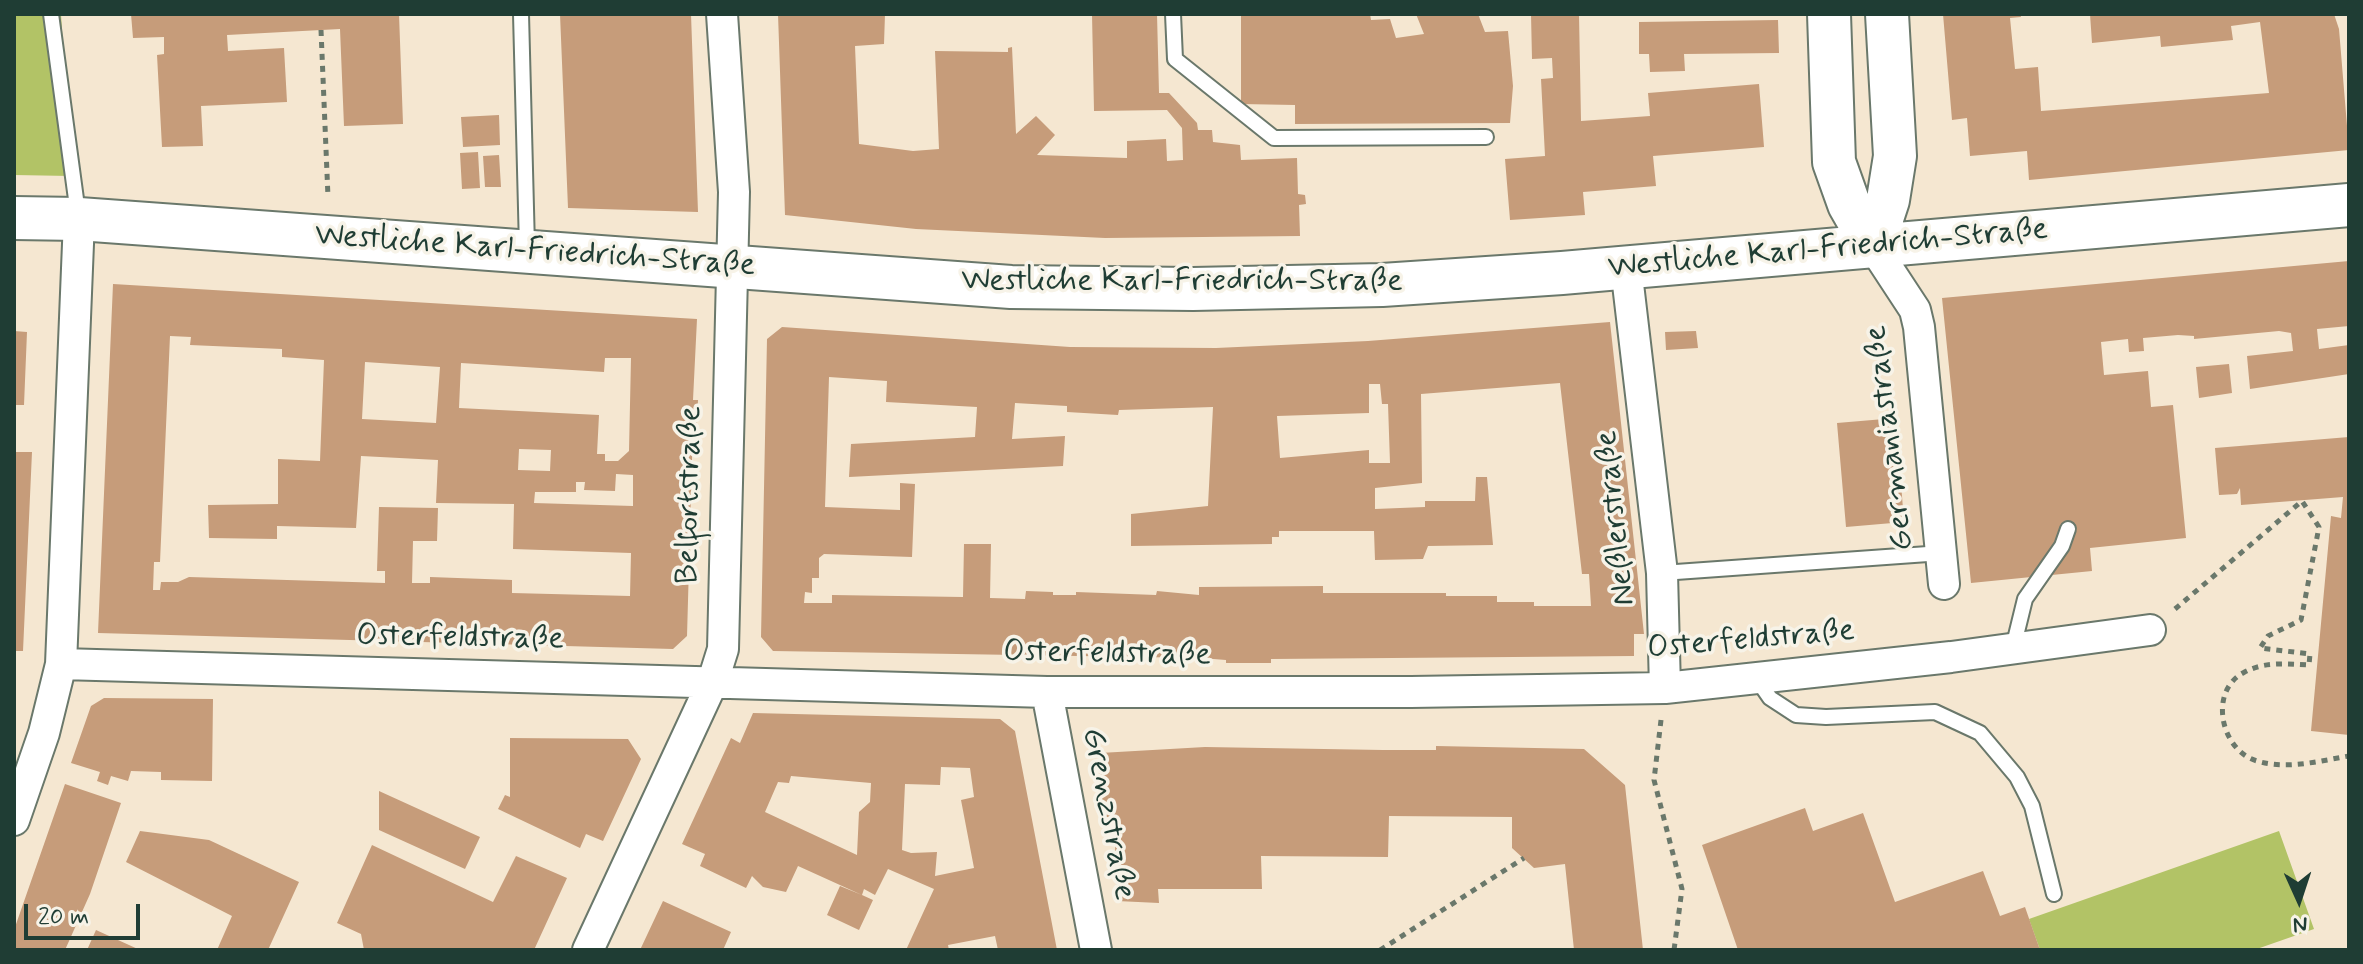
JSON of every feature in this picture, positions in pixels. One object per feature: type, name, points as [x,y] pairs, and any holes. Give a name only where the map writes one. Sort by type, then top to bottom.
[{"type":"main road","points":[[1829,14],[1834,162],[1849,204],[1873,246]]},
{"type":"main road","points":[[1873,246],[1888,200],[1895,156],[1887,14]]},
{"type":"main road","name":"Westliche Karl-Friedrich-Straße","points":[[14,218],[79,219],[1011,287],[1193,289],[1382,285],[2349,205]]},
{"type":"street","name":"Belfortstraße","points":[[588,950],[713,681],[723,649],[734,192],[722,14]]},
{"type":"street","points":[[14,820],[44,733],[61,664],[79,219]]},
{"type":"street","name":"Germaniastraße","points":[[1873,246],[1915,310],[1919,327],[1944,584]]},
{"type":"street","name":"Neßlerstraße","points":[[1626,267],[1662,573],[1665,688]]},
{"type":"street","name":"Osterfeldstraße","points":[[61,664],[1047,692],[1665,688],[1756,678],[1832,665],[2013,649],[2150,630]]},
{"type":"street","name":"Grenzstraße","points":[[1047,692],[1096,950]]},
{"type":"lane","points":[[51,14],[79,219]]},
{"type":"lane","points":[[521,14],[527,251]]},
{"type":"lane","points":[[1173,14],[1175,59],[1274,138],[1486,137]]},
{"type":"lane","points":[[2013,649],[2025,599],[2062,546],[2068,529]]},
{"type":"lane","points":[[1662,573],[1942,553]]},
{"type":"lane","points":[[1756,678],[1770,698],[1796,715],[1848,717],[1935,712],[1980,733],[2017,777],[2032,806],[2054,894]]},
{"type":"path","points":[[321,30],[330,237]]},
{"type":"path","points":[[2150,630],[2302,501],[2319,527],[2301,620],[2268,636],[2260,648],[2310,654],[2309,665],[2266,663],[2240,674],[2225,694],[2221,720],[2230,742],[2253,761],[2284,766],[2349,756]]},
{"type":"path","points":[[1665,688],[1654,780],[1682,889],[1674,950]]},
{"type":"path","points":[[1380,950],[1524,858]]},
{"type":"green space","points":[[14,14],[61,14],[71,176],[14,175]]},
{"type":"green space","points":[[2279,831],[2314,929],[2254,950],[2040,950],[2029,919]]},
{"type":"building","points":[[131,14],[399,14],[403,124],[344,126],[340,29],[227,35],[228,51],[284,48],[287,102],[201,106],[203,146],[162,147],[157,55],[164,54],[164,37],[133,38]]},
{"type":"building","points":[[560,14],[691,14],[698,212],[568,208]]},
{"type":"building","points":[[778,14],[885,14],[884,44],[855,46],[859,144],[913,151],[939,149],[935,51],[1008,52],[1008,48],[1012,47],[1016,134],[1036,116],[1055,135],[1037,155],[1127,158],[1127,141],[1166,139],[1167,161],[1183,160],[1182,128],[1167,110],[1094,111],[1092,14],[1157,14],[1159,93],[1169,93],[1197,123],[1198,130],[1212,130],[1213,142],[1240,145],[1241,160],[1297,158],[1298,194],[1305,195],[1306,204],[1299,205],[1300,236],[1105,238],[916,229],[785,215]]},
{"type":"building","points":[[1241,14],[1370,14],[1371,20],[1390,19],[1396,38],[1424,34],[1416,14],[1478,14],[1485,32],[1508,31],[1513,86],[1510,123],[1295,124],[1295,105],[1241,104]]},
{"type":"building","points":[[1531,14],[1579,14],[1581,121],[1650,116],[1648,93],[1759,84],[1764,147],[1653,156],[1656,186],[1583,192],[1585,215],[1510,220],[1505,159],[1545,156],[1541,79],[1553,78],[1552,58],[1532,59]]},
{"type":"building","points":[[1943,14],[2020,14],[2021,17],[2010,18],[2015,69],[2038,67],[2041,111],[2269,93],[2260,22],[2231,26],[2233,40],[2161,47],[2160,36],[2092,43],[2090,14],[2334,14],[2339,29],[2349,150],[2029,180],[2027,151],[1970,156],[1967,118],[1952,120]]},
{"type":"building","points":[[1778,20],[1779,53],[1684,54],[1685,71],[1650,72],[1649,54],[1639,54],[1639,22]]},
{"type":"building","points":[[499,115],[500,145],[463,147],[461,117]]},
{"type":"building","points":[[478,152],[480,188],[462,189],[460,153]]},
{"type":"building","points":[[499,155],[501,187],[485,187],[483,156]]},
{"type":"building","points":[[2349,261],[2349,326],[2317,329],[2319,349],[2349,345],[2349,374],[2250,389],[2247,356],[2293,351],[2291,333],[2279,331],[2194,339],[2194,336],[2178,335],[2143,338],[2144,351],[2129,352],[2128,339],[2101,342],[2104,375],[2148,371],[2151,407],[2173,405],[2186,538],[2090,548],[2092,571],[1971,583],[1942,298]]},
{"type":"building","points":[[113,284],[697,319],[693,400],[698,400],[697,423],[693,423],[687,636],[673,649],[98,633]],"holes":[[[170,336],[191,337],[190,345],[282,349],[282,357],[324,360],[320,461],[278,459],[278,504],[208,505],[209,538],[277,539],[277,526],[356,528],[361,456],[438,460],[436,503],[514,504],[513,549],[631,553],[630,596],[512,593],[512,580],[430,577],[430,583],[412,583],[413,541],[437,541],[438,508],[379,507],[377,571],[385,571],[385,583],[189,577],[178,582],[161,582],[160,590],[153,590],[154,562],[160,562]],[[605,358],[631,358],[629,451],[618,461],[605,461],[605,454],[597,454],[599,415],[459,408],[461,363],[604,372]],[[365,362],[440,367],[436,423],[362,419]],[[519,449],[551,450],[550,471],[518,470]],[[616,474],[633,475],[633,506],[534,503],[535,492],[576,492],[576,482],[585,482],[584,490],[615,491]]]},
{"type":"building","points":[[1610,322],[1644,634],[1634,634],[1634,656],[1271,659],[1271,663],[1226,663],[1226,660],[1201,658],[773,651],[761,637],[767,339],[782,327],[1070,347],[1216,348],[1368,341]],"holes":[[[829,377],[887,381],[886,402],[977,407],[975,437],[851,444],[849,477],[1063,466],[1065,436],[1012,439],[1015,403],[1067,406],[1067,412],[1118,415],[1119,410],[1213,407],[1208,506],[1131,514],[1131,546],[1272,544],[1272,537],[1279,537],[1279,531],[1374,531],[1375,560],[1423,559],[1428,546],[1493,545],[1487,477],[1476,477],[1475,501],[1425,501],[1425,507],[1375,509],[1375,488],[1422,483],[1421,394],[1560,383],[1582,574],[1589,574],[1591,606],[1534,606],[1534,602],[1497,602],[1497,596],[1446,596],[1446,593],[1323,593],[1323,586],[1199,587],[1199,595],[1157,591],[1156,595],[1076,592],[1076,595],[1053,595],[1053,592],[1026,591],[1025,599],[990,598],[991,544],[964,544],[963,597],[832,595],[832,603],[804,603],[805,592],[812,593],[812,578],[819,578],[819,558],[824,554],[912,557],[915,484],[900,483],[900,510],[825,507]],[[1369,384],[1380,384],[1382,404],[1388,404],[1390,463],[1369,463],[1369,450],[1280,458],[1277,416],[1369,413]]]},
{"type":"building","points":[[14,331],[27,332],[24,405],[14,405]]},
{"type":"building","points":[[1696,331],[1698,348],[1666,350],[1665,332]]},
{"type":"building","points":[[2229,364],[2232,393],[2199,398],[2196,367]]},
{"type":"building","points":[[1896,418],[1904,522],[1846,527],[1837,423]]},
{"type":"building","points":[[2349,437],[2349,735],[2311,731],[2331,516],[2341,518],[2343,497],[2241,505],[2240,488],[2237,494],[2219,495],[2215,448]]},
{"type":"building","points":[[14,452],[32,452],[23,651],[14,651]]},
{"type":"building","points":[[104,698],[213,699],[212,781],[161,780],[161,772],[131,771],[128,781],[111,776],[108,785],[97,781],[100,772],[71,763],[91,706]]},
{"type":"building","points":[[753,713],[1000,719],[1015,731],[1057,950],[998,950],[995,936],[948,945],[949,950],[906,950],[934,889],[888,869],[875,895],[864,889],[862,895],[798,866],[786,892],[763,887],[752,876],[746,888],[700,866],[705,854],[682,844],[731,738],[740,743]],"holes":[[[941,767],[970,768],[974,797],[961,800],[974,868],[935,876],[937,852],[911,853],[902,850],[905,784],[940,785]],[[791,776],[871,783],[870,802],[859,812],[857,855],[765,812],[778,782],[789,783]]]},
{"type":"building","points":[[510,738],[628,739],[641,759],[603,841],[586,834],[580,848],[498,809],[505,795],[510,797]]},
{"type":"building","points":[[1436,746],[1584,749],[1625,785],[1643,950],[1574,950],[1565,864],[1534,868],[1512,848],[1512,817],[1389,816],[1388,857],[1261,856],[1262,889],[1158,889],[1159,903],[1117,901],[1114,817],[1099,817],[1100,753],[1205,747],[1436,750]]},
{"type":"building","points":[[65,784],[121,803],[90,894],[65,950],[14,950],[14,930]]},
{"type":"building","points":[[379,791],[480,837],[465,869],[379,830]]},
{"type":"building","points":[[1805,808],[1813,831],[1863,813],[1895,902],[1983,871],[2000,916],[2025,907],[2040,950],[1738,950],[1702,845]]},
{"type":"building","points":[[140,831],[209,840],[299,882],[268,950],[217,950],[232,916],[126,862]]},
{"type":"building","points":[[372,845],[493,902],[516,856],[567,878],[534,950],[364,950],[361,934],[337,923]]},
{"type":"building","points":[[840,886],[873,900],[859,930],[827,915]]},
{"type":"building","points":[[663,901],[731,932],[723,950],[640,950]]},
{"type":"building","points":[[96,930],[140,950],[87,950]]}]
